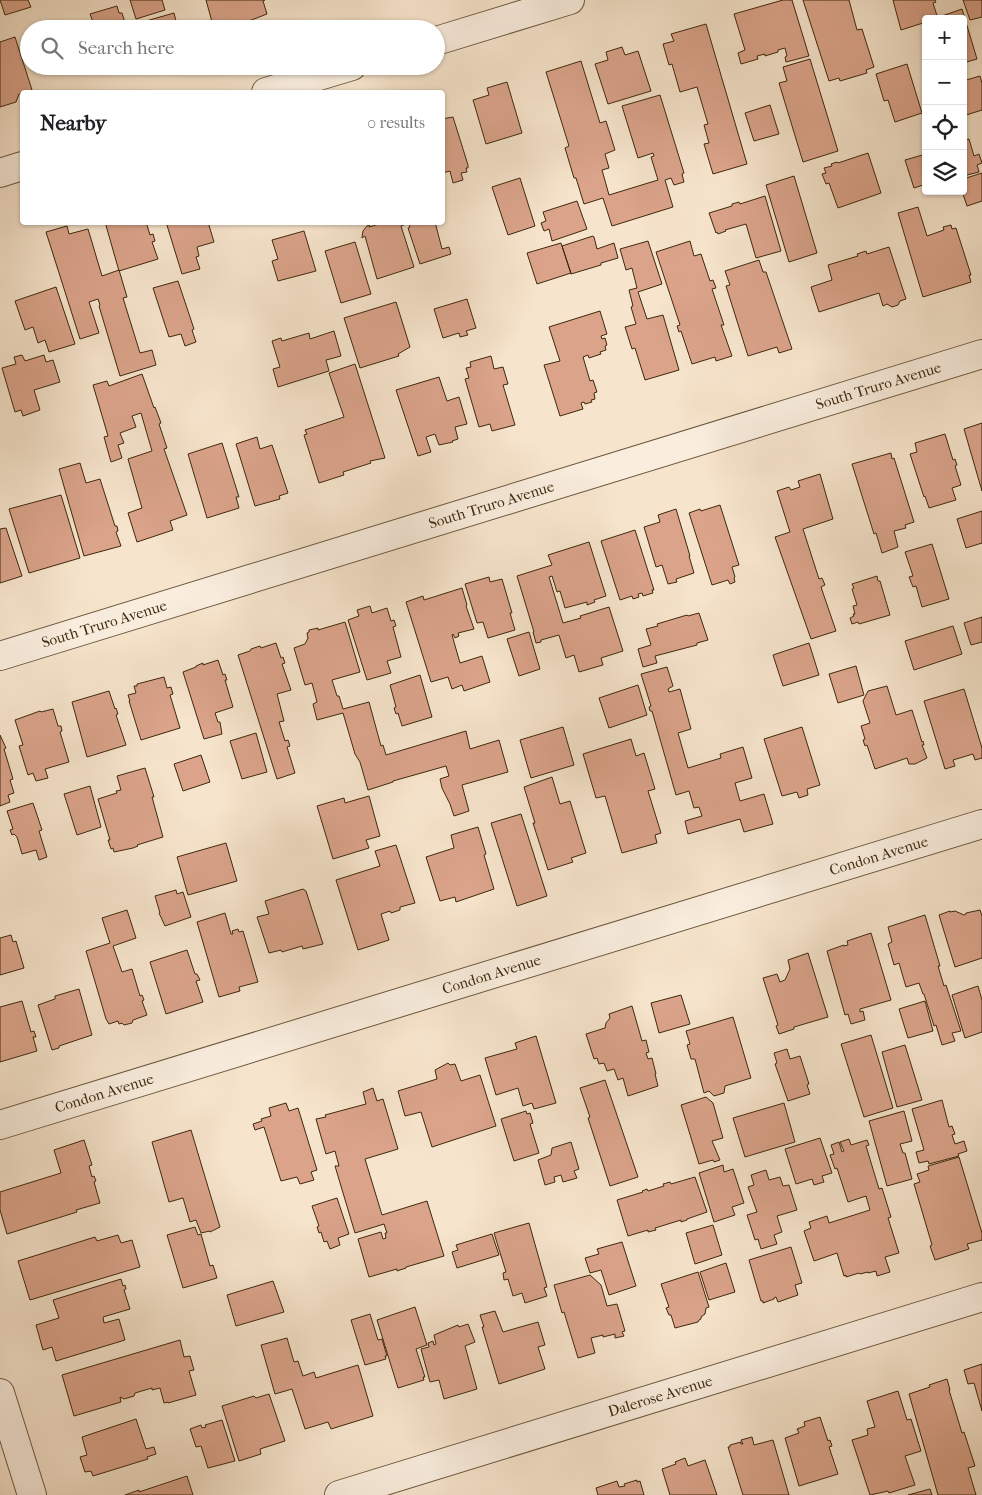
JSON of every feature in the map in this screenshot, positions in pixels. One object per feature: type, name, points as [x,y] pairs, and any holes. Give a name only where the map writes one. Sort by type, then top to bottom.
[{"type":"street","points":[[445,38],[570,0]]},
{"type":"street","points":[[273,90],[322,75]]},
{"type":"street","points":[[0,173],[20,167]]},
{"type":"street","name":"South Truro Avenue","points":[[0,656],[982,354]]},
{"type":"street","name":"Condon Avenue","points":[[0,1125],[982,824]]},
{"type":"street","name":"Dalerose Avenue","points":[[340,1495],[982,1297]]},
{"type":"street","points":[[0,1392],[32,1495]]},
{"type":"building","points":[[0,0],[28,0],[31,7],[5,15]]},
{"type":"building","points":[[130,0],[162,0],[165,10],[136,19]]},
{"type":"building","points":[[206,0],[265,0],[263,1],[267,14],[252,20],[212,20]]},
{"type":"building","points":[[783,0],[792,0],[809,56],[786,62],[785,48],[765,56],[765,54],[757,56],[758,59],[741,64],[738,53],[745,50],[734,14]]},
{"type":"building","points":[[803,0],[849,0],[857,30],[862,29],[874,67],[866,70],[867,73],[840,81],[839,78],[829,81]]},
{"type":"building","points":[[893,0],[935,0],[936,2],[933,3],[937,15],[922,15],[922,23],[901,30]]},
{"type":"building","points":[[963,0],[982,0],[982,17],[970,20]]},
{"type":"building","points":[[117,6],[124,20],[92,20],[90,14]]},
{"type":"building","points":[[962,9],[964,15],[945,15]]},
{"type":"building","points":[[174,13],[176,20],[150,20]]},
{"type":"building","points":[[706,24],[747,164],[713,174],[704,144],[709,143],[704,125],[708,124],[697,87],[680,92],[672,64],[669,65],[663,44],[674,41],[671,34]]},
{"type":"building","points":[[967,26],[977,59],[967,62]]},
{"type":"building","points":[[15,37],[20,53],[20,75],[27,75],[32,90],[20,90],[16,102],[0,107],[0,42]]},
{"type":"building","points":[[622,47],[625,55],[638,51],[651,91],[608,104],[595,64],[608,60],[606,52]]},
{"type":"building","points":[[810,59],[838,151],[803,162],[779,83],[787,81],[783,67]]},
{"type":"building","points":[[581,61],[600,123],[606,121],[615,150],[605,154],[609,168],[602,170],[609,195],[658,180],[651,157],[654,156],[653,153],[638,158],[622,106],[660,95],[684,173],[682,174],[684,182],[674,185],[671,178],[665,180],[673,207],[612,226],[603,198],[584,204],[565,148],[569,146],[546,72]]},
{"type":"building","points":[[907,64],[922,113],[895,122],[888,100],[884,101],[876,74]]},
{"type":"building","points":[[980,76],[982,83],[982,110],[967,115],[967,105],[967,80]]},
{"type":"building","points":[[507,82],[522,133],[486,144],[473,100],[489,95],[487,88]]},
{"type":"building","points":[[770,105],[779,134],[754,141],[745,113]]},
{"type":"building","points":[[453,117],[468,165],[468,168],[466,168],[467,172],[461,173],[463,180],[453,183],[450,171],[445,172],[445,118]]},
{"type":"building","points":[[969,139],[974,156],[979,154],[982,163],[977,165],[979,172],[967,175],[967,150],[967,140]]},
{"type":"building","points":[[868,153],[881,193],[838,208],[829,183],[826,184],[822,174],[826,173],[824,168],[832,166],[831,164]]},
{"type":"building","points":[[922,155],[922,185],[914,188],[905,160]]},
{"type":"building","points":[[982,173],[982,201],[967,206],[963,195],[967,195],[967,178]]},
{"type":"building","points":[[794,176],[817,253],[789,262],[766,185]]},
{"type":"building","points":[[520,178],[535,226],[508,235],[492,187]]},
{"type":"building","points":[[765,196],[781,251],[756,258],[746,224],[718,234],[709,213],[732,206],[732,204],[739,202],[740,204]]},
{"type":"building","points":[[577,201],[587,229],[552,241],[549,229],[544,231],[541,223],[546,221],[543,212]]},
{"type":"building","points":[[918,207],[927,236],[944,230],[943,227],[951,225],[952,229],[956,228],[971,275],[969,275],[971,282],[923,297],[898,213]]},
{"type":"building","points":[[106,225],[147,225],[150,235],[153,234],[155,241],[152,242],[158,259],[119,271]]},
{"type":"building","points":[[167,225],[209,225],[214,242],[197,247],[199,256],[196,257],[200,269],[182,274]]},
{"type":"building","points":[[370,225],[369,227],[376,225],[404,225],[401,226],[414,267],[377,279],[365,236],[362,238],[363,231]]},
{"type":"building","points":[[409,225],[436,225],[442,249],[449,247],[451,254],[420,264],[408,228]]},
{"type":"building","points":[[67,226],[69,234],[88,229],[102,276],[119,270],[127,297],[123,298],[140,353],[152,350],[156,365],[120,376],[98,299],[89,302],[99,333],[80,339],[46,232]]},
{"type":"building","points":[[304,231],[316,271],[278,281],[272,261],[278,259],[272,240]]},
{"type":"building","points":[[593,236],[597,249],[614,243],[618,258],[571,274],[562,246]]},
{"type":"building","points":[[648,241],[662,284],[638,292],[647,319],[663,315],[679,370],[645,380],[635,348],[632,349],[625,327],[636,324],[629,290],[637,288],[632,268],[626,270],[620,249]]},
{"type":"building","points":[[690,241],[694,256],[701,254],[710,281],[713,280],[716,288],[712,289],[724,325],[721,325],[732,356],[716,361],[715,357],[692,364],[681,331],[679,332],[677,326],[680,325],[656,252]]},
{"type":"building","points":[[355,242],[371,294],[341,303],[325,251]]},
{"type":"building","points":[[561,243],[571,273],[537,284],[527,253]]},
{"type":"building","points":[[889,247],[906,299],[892,307],[887,304],[883,306],[879,293],[819,312],[811,287],[832,280],[828,265],[858,256],[857,254],[866,251],[867,254]]},
{"type":"building","points":[[759,260],[763,272],[766,272],[792,349],[779,353],[777,347],[748,356],[726,286],[730,285],[725,271]]},
{"type":"building","points":[[178,281],[194,329],[192,330],[196,342],[185,346],[181,334],[169,337],[153,288]]},
{"type":"building","points":[[56,287],[75,344],[49,352],[45,340],[38,343],[33,327],[25,330],[15,301]]},
{"type":"building","points":[[467,299],[476,328],[466,331],[468,335],[460,337],[459,333],[443,338],[434,309]]},
{"type":"building","points":[[396,302],[410,347],[398,354],[399,356],[360,368],[344,318]]},
{"type":"building","points":[[600,311],[607,334],[601,336],[602,339],[605,338],[606,350],[589,358],[588,355],[583,357],[590,381],[593,380],[597,392],[594,393],[595,399],[585,404],[584,402],[581,403],[583,409],[560,416],[544,365],[560,361],[549,327]]},
{"type":"building","points":[[334,331],[341,356],[326,360],[329,371],[278,387],[273,369],[280,367],[272,341],[281,338],[282,341],[309,333],[310,339]]},
{"type":"building","points":[[22,355],[25,361],[44,355],[46,362],[53,360],[60,382],[34,390],[40,410],[23,416],[21,410],[15,412],[2,368],[16,364],[14,357]]},
{"type":"building","points":[[491,356],[494,369],[503,367],[508,384],[503,385],[515,425],[492,431],[490,424],[479,427],[465,379],[469,378],[466,368],[471,367],[470,362]]},
{"type":"building","points":[[355,364],[385,458],[370,461],[371,463],[343,472],[344,475],[319,483],[304,435],[307,434],[305,430],[344,417],[329,373]]},
{"type":"building","points":[[142,374],[161,423],[159,424],[167,448],[164,449],[187,515],[170,521],[173,530],[137,542],[128,513],[142,508],[128,459],[152,451],[141,413],[132,416],[136,427],[120,433],[124,443],[118,445],[122,458],[111,462],[104,437],[108,436],[93,385],[107,381],[109,386]]},
{"type":"building","points":[[439,377],[447,401],[459,397],[467,424],[455,427],[458,439],[453,442],[439,445],[435,434],[426,437],[431,452],[418,456],[396,390]]},
{"type":"building","points":[[982,423],[982,491],[964,429]]},
{"type":"building","points":[[945,434],[953,460],[955,459],[957,465],[955,466],[961,485],[952,488],[956,500],[929,508],[910,454],[917,452],[915,443]]},
{"type":"building","points":[[257,437],[260,449],[272,445],[288,493],[279,496],[280,499],[255,506],[236,444]]},
{"type":"building","points":[[222,443],[239,497],[236,497],[239,508],[207,518],[188,454]]},
{"type":"building","points":[[891,453],[914,522],[905,525],[906,528],[894,531],[898,547],[882,553],[876,533],[874,534],[852,464]]},
{"type":"building","points":[[80,463],[86,483],[100,479],[115,526],[117,526],[118,531],[116,532],[121,546],[84,556],[59,469]]},
{"type":"building","points":[[820,474],[833,519],[803,529],[819,579],[822,578],[825,585],[821,587],[836,631],[811,639],[775,537],[790,532],[777,491],[789,487],[791,490],[800,487],[798,481]]},
{"type":"building","points":[[61,495],[80,558],[29,573],[9,509]]},
{"type":"building","points":[[720,505],[739,565],[732,567],[735,582],[730,584],[728,580],[712,585],[689,513]]},
{"type":"building","points":[[676,509],[694,573],[676,579],[677,582],[668,584],[662,565],[656,567],[644,527],[660,522],[658,515]]},
{"type":"building","points":[[982,511],[982,543],[966,548],[957,519]]},
{"type":"building","points":[[6,528],[22,576],[0,583],[0,529]]},
{"type":"building","points":[[635,530],[654,590],[652,590],[653,593],[643,596],[642,593],[638,594],[639,597],[633,599],[632,596],[620,600],[601,541]]},
{"type":"building","points":[[589,542],[606,596],[594,600],[595,602],[587,605],[587,602],[565,608],[560,591],[557,592],[552,576],[549,577],[563,623],[609,607],[623,651],[601,658],[603,665],[579,672],[574,655],[566,658],[559,635],[536,643],[517,576],[552,565],[548,555]]},
{"type":"building","points":[[932,544],[949,599],[922,607],[916,586],[913,587],[909,577],[913,576],[905,552]]},
{"type":"building","points":[[877,576],[890,615],[859,624],[858,622],[852,624],[850,618],[855,614],[853,606],[857,605],[852,584]]},
{"type":"building","points":[[489,577],[490,582],[502,579],[515,630],[488,638],[483,622],[477,623],[465,584]]},
{"type":"building","points":[[462,588],[474,629],[458,633],[459,636],[455,638],[452,635],[460,663],[482,656],[490,682],[464,691],[462,685],[452,689],[448,677],[431,682],[406,602],[423,596],[424,600]]},
{"type":"building","points":[[370,606],[372,613],[387,608],[391,621],[394,620],[396,626],[393,627],[401,657],[387,661],[391,673],[367,680],[348,620],[359,616],[357,610]]},
{"type":"building","points":[[699,613],[708,640],[697,643],[697,645],[655,656],[657,663],[643,667],[638,649],[651,645],[646,629],[658,626],[657,624]]},
{"type":"building","points":[[982,617],[982,642],[971,645],[964,623]]},
{"type":"building","points":[[345,622],[360,672],[332,680],[343,709],[369,702],[381,746],[383,745],[386,755],[466,731],[470,749],[499,740],[508,772],[462,785],[469,811],[454,816],[440,779],[449,776],[446,766],[368,790],[343,713],[317,720],[313,704],[317,702],[312,683],[305,685],[294,648],[305,644],[309,630],[318,628],[318,630]]},
{"type":"building","points":[[953,626],[962,654],[914,670],[905,641]]},
{"type":"building","points":[[529,632],[540,669],[519,676],[507,639]]},
{"type":"building","points":[[276,643],[281,658],[283,657],[285,663],[282,664],[291,690],[277,694],[284,721],[279,722],[285,741],[288,740],[290,746],[287,747],[295,773],[277,779],[238,655],[260,646],[261,648]]},
{"type":"building","points":[[809,643],[819,675],[783,686],[773,655]]},
{"type":"building","points":[[218,660],[223,675],[225,674],[227,680],[225,680],[233,707],[215,713],[218,722],[220,722],[222,734],[204,739],[183,672],[203,663],[203,665]]},
{"type":"building","points":[[856,666],[864,695],[838,703],[829,674]]},
{"type":"building","points":[[667,667],[673,686],[668,689],[669,692],[680,689],[691,729],[678,733],[688,768],[721,758],[720,754],[743,747],[752,778],[735,783],[740,801],[764,794],[773,824],[744,832],[740,819],[688,834],[685,821],[702,816],[699,807],[694,808],[689,791],[676,795],[652,711],[650,711],[649,707],[651,706],[641,674]]},
{"type":"building","points":[[420,675],[432,717],[402,726],[398,713],[396,714],[394,708],[396,707],[390,685]]},
{"type":"building","points":[[164,677],[167,688],[171,687],[173,694],[170,695],[180,728],[141,740],[128,695],[136,693],[134,686],[137,686],[137,684]]},
{"type":"building","points":[[638,685],[647,715],[609,728],[599,698]]},
{"type":"building","points":[[887,686],[896,715],[912,710],[927,758],[915,764],[909,764],[907,758],[875,769],[867,745],[865,746],[863,740],[865,739],[861,726],[870,723],[863,701],[868,691]]},
{"type":"building","points":[[964,689],[982,748],[982,758],[975,760],[973,754],[953,760],[955,766],[945,769],[924,701]]},
{"type":"building","points":[[109,691],[118,714],[116,715],[126,745],[87,757],[72,702]]},
{"type":"building","points":[[53,709],[58,726],[61,726],[62,731],[60,732],[69,762],[45,769],[48,778],[36,781],[33,773],[28,775],[19,746],[23,745],[15,720],[40,711]]},
{"type":"building","points":[[563,727],[574,765],[531,778],[520,740]]},
{"type":"building","points":[[802,727],[820,785],[807,789],[808,795],[799,798],[797,792],[782,796],[764,739]]},
{"type":"building","points":[[256,733],[267,772],[242,779],[230,741]]},
{"type":"building","points":[[0,735],[6,748],[4,749],[13,779],[10,780],[14,793],[8,795],[10,802],[0,806]]},
{"type":"building","points":[[631,739],[636,756],[644,753],[655,789],[648,791],[661,833],[655,835],[657,843],[622,853],[605,796],[596,798],[583,754]]},
{"type":"building","points":[[201,755],[210,782],[183,791],[174,764]]},
{"type":"building","points":[[145,768],[163,837],[133,848],[114,852],[108,840],[110,840],[98,799],[121,790],[117,776]]},
{"type":"building","points":[[552,777],[560,804],[570,801],[586,853],[571,858],[573,862],[548,870],[524,787]]},
{"type":"building","points":[[90,786],[101,827],[77,835],[64,794]]},
{"type":"building","points":[[369,796],[380,836],[366,840],[369,848],[333,859],[317,806],[344,798],[345,803]]},
{"type":"building","points":[[33,803],[42,830],[39,831],[47,857],[39,860],[36,850],[22,854],[17,837],[14,834],[12,835],[10,830],[13,829],[7,811]]},
{"type":"building","points":[[521,814],[547,896],[517,906],[491,823]]},
{"type":"building","points":[[478,827],[494,889],[456,902],[455,897],[440,901],[426,857],[454,848],[451,835]]},
{"type":"building","points":[[226,843],[237,881],[188,895],[177,857]]},
{"type":"building","points":[[396,845],[415,903],[400,907],[400,910],[391,913],[390,911],[381,914],[389,940],[358,950],[336,880],[380,866],[375,851]]},
{"type":"building","points":[[303,889],[306,891],[323,944],[303,949],[302,946],[282,952],[281,950],[269,953],[257,917],[269,914],[265,901]]},
{"type":"building","points":[[176,890],[177,894],[183,892],[191,917],[165,926],[159,913],[155,896]]},
{"type":"building","points":[[127,910],[136,938],[113,946],[122,972],[132,969],[140,996],[142,995],[144,1000],[142,1001],[147,1015],[124,1025],[122,1023],[119,1024],[118,1021],[109,1024],[86,951],[110,943],[102,918]]},
{"type":"building","points":[[980,910],[982,916],[982,958],[955,967],[939,915],[955,911],[964,915]]},
{"type":"building","points":[[225,913],[231,934],[233,934],[232,931],[238,929],[239,932],[243,931],[258,982],[239,987],[240,991],[219,997],[197,922]]},
{"type":"building","points":[[925,915],[944,986],[946,985],[961,1031],[952,1033],[955,1041],[942,1045],[919,983],[906,987],[899,963],[894,965],[888,944],[892,942],[888,927]]},
{"type":"building","points":[[871,933],[891,1000],[860,1009],[860,1012],[863,1011],[865,1020],[851,1024],[848,1014],[845,1015],[827,951],[848,945],[847,941]]},
{"type":"building","points":[[11,935],[13,942],[16,941],[24,968],[0,975],[0,938]]},
{"type":"building","points":[[187,950],[195,974],[197,974],[200,980],[196,981],[203,1002],[166,1014],[150,962]]},
{"type":"building","points":[[808,953],[828,1017],[794,1027],[794,1029],[779,1034],[776,1026],[778,1025],[763,978],[777,974],[780,982],[785,980],[790,969],[788,960]]},
{"type":"building","points":[[978,986],[982,1000],[982,1032],[965,1038],[952,995]]},
{"type":"building","points":[[79,989],[92,1035],[52,1050],[38,1005],[55,999],[55,996]]},
{"type":"building","points":[[681,995],[690,1024],[659,1033],[651,1003]]},
{"type":"building","points":[[22,1001],[31,1032],[34,1031],[36,1037],[33,1037],[37,1051],[0,1062],[0,1007]]},
{"type":"building","points":[[925,1001],[933,1031],[908,1038],[899,1009]]},
{"type":"building","points":[[632,1006],[642,1041],[646,1040],[649,1052],[646,1053],[648,1059],[652,1058],[658,1086],[628,1096],[623,1078],[618,1080],[614,1069],[607,1071],[604,1063],[599,1064],[597,1058],[594,1059],[586,1034],[605,1028],[610,1018],[609,1014]]},
{"type":"building","points":[[733,1017],[751,1078],[725,1086],[724,1093],[714,1096],[709,1091],[704,1093],[695,1059],[691,1059],[687,1045],[690,1044],[686,1031]]},
{"type":"building","points":[[871,1035],[893,1108],[864,1117],[841,1044]]},
{"type":"building","points":[[536,1036],[556,1103],[534,1109],[532,1103],[523,1106],[518,1088],[496,1095],[485,1058],[517,1049],[515,1043]]},
{"type":"building","points":[[905,1045],[922,1100],[897,1107],[882,1052]]},
{"type":"building","points":[[787,1049],[790,1059],[800,1056],[809,1084],[807,1085],[810,1094],[788,1101],[775,1064],[777,1063],[774,1053]]},
{"type":"building","points":[[448,1063],[450,1065],[455,1064],[461,1081],[480,1075],[496,1126],[432,1147],[421,1112],[405,1116],[398,1091],[437,1079],[435,1070]]},
{"type":"building","points":[[605,1080],[638,1177],[610,1186],[580,1088]]},
{"type":"building","points":[[373,1088],[377,1101],[383,1099],[398,1149],[365,1159],[382,1215],[427,1201],[444,1256],[397,1271],[397,1269],[369,1277],[358,1239],[381,1232],[383,1239],[386,1238],[385,1233],[387,1233],[384,1224],[355,1233],[335,1166],[339,1166],[335,1151],[326,1154],[316,1119],[366,1104],[363,1092]]},
{"type":"building","points":[[706,1097],[713,1103],[723,1138],[712,1141],[720,1160],[699,1164],[681,1105]]},
{"type":"building","points":[[942,1100],[949,1127],[952,1126],[955,1134],[952,1135],[955,1144],[964,1141],[967,1151],[958,1154],[959,1156],[929,1164],[928,1161],[919,1163],[916,1152],[924,1150],[912,1109]]},
{"type":"building","points":[[286,1103],[289,1111],[298,1108],[317,1170],[311,1172],[314,1180],[300,1184],[297,1177],[281,1181],[264,1127],[255,1130],[253,1124],[271,1116],[269,1108]]},
{"type":"building","points":[[784,1103],[795,1142],[745,1157],[733,1118]]},
{"type":"building","points":[[526,1111],[527,1114],[530,1113],[533,1123],[530,1124],[539,1153],[514,1161],[501,1119]]},
{"type":"building","points":[[904,1111],[912,1141],[900,1144],[903,1153],[905,1153],[912,1179],[887,1186],[869,1121]]},
{"type":"building","points":[[191,1130],[220,1227],[210,1232],[201,1233],[196,1220],[190,1222],[183,1198],[169,1202],[152,1142]]},
{"type":"building","points":[[820,1138],[832,1173],[822,1176],[824,1182],[814,1185],[812,1179],[796,1184],[785,1149]]},
{"type":"building","points":[[849,1139],[851,1145],[867,1140],[869,1145],[866,1146],[879,1189],[882,1188],[891,1217],[888,1218],[899,1253],[885,1257],[890,1272],[877,1276],[876,1271],[844,1276],[837,1253],[814,1261],[804,1231],[811,1228],[809,1222],[827,1216],[829,1223],[870,1210],[866,1196],[848,1202],[837,1168],[835,1169],[830,1155],[834,1154],[831,1145],[839,1142],[842,1152],[844,1151],[840,1142]]},
{"type":"building","points":[[84,1140],[92,1165],[89,1166],[92,1177],[94,1176],[96,1181],[94,1182],[100,1203],[7,1234],[0,1210],[0,1192],[61,1173],[54,1150]]},
{"type":"building","points":[[571,1142],[579,1169],[574,1171],[577,1178],[563,1182],[561,1175],[554,1177],[555,1182],[545,1185],[538,1160],[551,1155],[552,1148]]},
{"type":"building","points":[[959,1157],[982,1233],[982,1240],[967,1244],[969,1249],[935,1260],[914,1184],[920,1182],[917,1174],[929,1170],[928,1166]]},
{"type":"building","points":[[723,1165],[724,1172],[733,1169],[744,1203],[732,1207],[735,1215],[714,1222],[699,1173]]},
{"type":"building","points":[[766,1170],[769,1180],[780,1177],[783,1186],[789,1185],[797,1210],[777,1216],[782,1232],[774,1235],[777,1244],[761,1249],[758,1239],[755,1240],[747,1215],[757,1212],[748,1187],[754,1185],[751,1175]]},
{"type":"building","points":[[695,1177],[707,1212],[681,1222],[681,1220],[655,1228],[656,1230],[648,1232],[648,1230],[628,1236],[617,1200],[647,1189],[648,1191],[664,1186],[663,1184],[670,1182],[671,1184]]},
{"type":"building","points":[[337,1198],[349,1234],[338,1238],[340,1245],[330,1249],[327,1241],[324,1242],[321,1232],[319,1233],[317,1227],[319,1226],[312,1206]]},
{"type":"building","points":[[529,1223],[547,1287],[544,1288],[547,1296],[525,1303],[522,1293],[513,1296],[508,1279],[504,1280],[503,1273],[506,1272],[494,1233]]},
{"type":"building","points":[[713,1225],[722,1255],[695,1264],[686,1233]]},
{"type":"building","points":[[195,1227],[198,1235],[201,1234],[210,1266],[213,1265],[217,1278],[183,1288],[167,1235]]},
{"type":"building","points":[[492,1234],[499,1255],[457,1268],[452,1252],[458,1250],[456,1245]]},
{"type":"building","points":[[118,1235],[121,1243],[132,1240],[140,1267],[30,1300],[18,1261],[95,1237],[97,1241]]},
{"type":"building","points":[[622,1242],[636,1286],[609,1295],[601,1270],[590,1273],[585,1258],[599,1254],[597,1249]]},
{"type":"building","points":[[791,1247],[802,1283],[795,1285],[798,1295],[778,1302],[776,1297],[763,1303],[749,1260]]},
{"type":"building","points":[[726,1263],[735,1292],[709,1300],[700,1272]]},
{"type":"building","points":[[698,1272],[709,1307],[706,1308],[705,1314],[698,1322],[675,1328],[671,1315],[669,1315],[666,1308],[669,1307],[661,1284]]},
{"type":"building","points":[[590,1275],[601,1285],[607,1306],[617,1304],[625,1331],[622,1332],[624,1336],[615,1338],[615,1334],[591,1338],[595,1353],[578,1358],[554,1285]]},
{"type":"building","points":[[121,1279],[123,1286],[125,1285],[126,1289],[124,1290],[130,1309],[103,1317],[104,1323],[119,1319],[125,1340],[56,1361],[52,1347],[43,1350],[36,1325],[59,1318],[53,1300]]},
{"type":"building","points":[[273,1281],[284,1312],[236,1326],[227,1295]]},
{"type":"building","points":[[415,1307],[427,1345],[416,1349],[425,1377],[423,1377],[424,1380],[398,1388],[377,1320]]},
{"type":"building","points":[[495,1311],[503,1332],[538,1322],[545,1345],[538,1347],[545,1369],[499,1384],[480,1315]]},
{"type":"building","points":[[370,1314],[378,1340],[382,1339],[387,1356],[385,1356],[386,1359],[365,1365],[351,1320]]},
{"type":"building","points":[[468,1324],[475,1342],[465,1346],[477,1389],[444,1399],[439,1380],[430,1382],[421,1349],[429,1347],[428,1343],[433,1341],[434,1345],[436,1344],[434,1335],[458,1325],[459,1327]]},
{"type":"building","points":[[287,1338],[294,1362],[298,1361],[303,1376],[314,1372],[316,1378],[358,1365],[373,1416],[331,1429],[328,1422],[305,1429],[292,1389],[275,1394],[261,1345]]},
{"type":"building","points":[[180,1340],[184,1357],[190,1356],[194,1370],[189,1371],[196,1395],[164,1403],[160,1388],[152,1390],[152,1388],[135,1393],[134,1396],[124,1399],[120,1397],[121,1402],[74,1416],[62,1375]]},
{"type":"building","points":[[982,1364],[982,1411],[974,1383],[968,1384],[964,1370]]},
{"type":"building","points":[[947,1379],[962,1433],[964,1432],[975,1466],[968,1468],[976,1495],[938,1495],[909,1394]]},
{"type":"building","points":[[898,1391],[907,1420],[911,1419],[921,1451],[905,1456],[915,1485],[889,1493],[888,1491],[870,1495],[852,1440],[868,1435],[867,1429],[875,1427],[867,1401]]},
{"type":"building","points":[[269,1394],[285,1441],[260,1449],[261,1454],[239,1461],[222,1406],[254,1396],[256,1398]]},
{"type":"building","points":[[820,1417],[828,1441],[830,1440],[832,1446],[829,1447],[838,1474],[799,1486],[785,1438],[799,1433],[797,1429],[805,1426],[804,1422]]},
{"type":"building","points":[[136,1419],[146,1449],[154,1447],[156,1454],[147,1457],[148,1459],[93,1476],[91,1471],[85,1472],[80,1457],[87,1455],[82,1437]]},
{"type":"building","points":[[222,1420],[235,1461],[208,1468],[201,1446],[196,1447],[190,1429],[201,1425],[202,1428],[206,1427],[205,1425]]},
{"type":"building","points":[[752,1437],[754,1445],[773,1440],[789,1495],[743,1495],[728,1447],[741,1442],[743,1444],[741,1440]]},
{"type":"building","points":[[685,1458],[688,1466],[705,1460],[717,1495],[670,1495],[662,1469],[676,1464],[675,1462]]},
{"type":"building","points":[[187,1476],[193,1495],[125,1495],[139,1490],[139,1492]]},
{"type":"building","points":[[637,1480],[637,1482],[640,1481],[644,1495],[598,1495],[596,1488],[617,1481],[619,1487],[625,1486],[624,1484]]},
{"type":"building","points":[[930,1489],[932,1495],[908,1495]]}]
